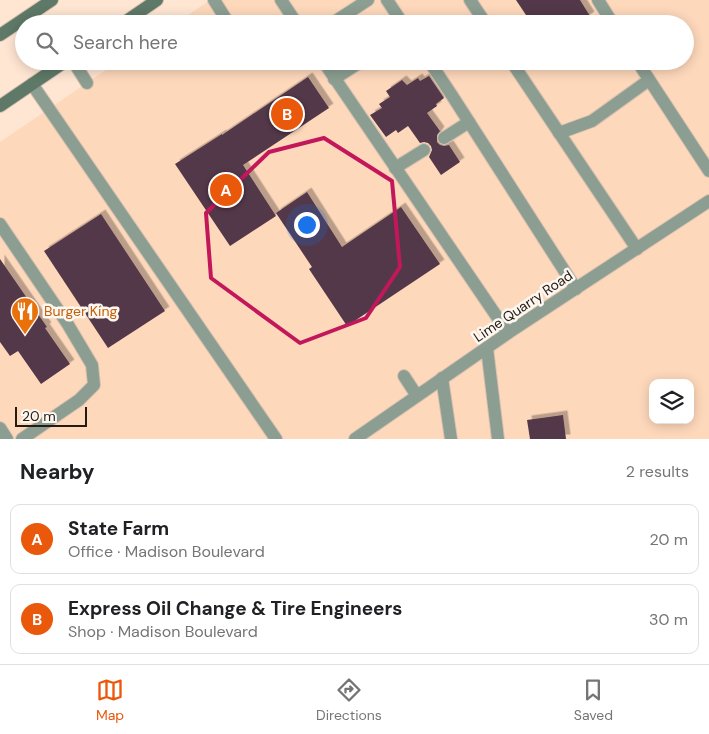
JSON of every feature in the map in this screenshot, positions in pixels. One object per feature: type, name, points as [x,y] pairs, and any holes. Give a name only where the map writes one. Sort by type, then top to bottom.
[{"type":"main road","points":[[29,15],[52,0]]},
{"type":"main road","points":[[135,15],[157,0]]},
{"type":"main road","points":[[0,34],[15,24]]},
{"type":"main road","points":[[0,106],[53,70]]},
{"type":"street","points":[[214,0],[223,15]]},
{"type":"street","points":[[281,0],[291,15]]},
{"type":"street","points":[[345,15],[368,0]]},
{"type":"street","points":[[387,0],[397,15]]},
{"type":"street","points":[[470,0],[480,15]]},
{"type":"street","points":[[598,0],[607,15]]},
{"type":"street","points":[[79,70],[87,83]]},
{"type":"street","points":[[328,70],[508,333]]},
{"type":"street","points":[[334,79],[348,70]]},
{"type":"street","points":[[435,70],[576,289]]},
{"type":"street","points":[[517,70],[637,249]]},
{"type":"street","points":[[643,70],[709,171]]},
{"type":"street","points":[[559,133],[592,121],[649,80]]},
{"type":"street","points":[[32,84],[276,439]]},
{"type":"street","points":[[444,138],[469,122]]},
{"type":"street","points":[[395,168],[424,150]]},
{"type":"street","name":"Lime Quarry Road","points":[[355,439],[508,333],[709,201]]},
{"type":"street","points":[[0,224],[67,323],[92,365],[94,385],[79,400],[22,439]]},
{"type":"street","points":[[487,348],[498,439]]},
{"type":"street","points":[[404,376],[417,396]]},
{"type":"street","points":[[442,378],[451,439]]},
{"type":"street","points":[[0,428],[7,439]]},
{"type":"highlighted area","points":[[324,138],[392,181],[400,267],[366,318],[300,343],[211,278],[206,213],[269,152]]},
{"type":"shaded area","points":[[210,0],[709,0],[709,439],[0,439],[0,142],[106,70],[694,70],[694,15],[188,15]]},
{"type":"building","points":[[516,0],[580,0],[589,15],[526,15]]},
{"type":"building","points":[[429,76],[444,98],[427,113],[440,131],[437,135],[437,142],[444,146],[449,145],[460,162],[441,175],[429,157],[432,150],[431,146],[428,143],[420,143],[408,126],[398,133],[396,130],[386,137],[370,115],[382,108],[379,104],[390,97],[386,91],[402,80],[407,85],[418,78],[420,81]]},
{"type":"building","points":[[308,77],[329,108],[243,165],[276,216],[230,246],[175,164]]},
{"type":"building","points":[[307,192],[342,247],[401,207],[440,264],[347,326],[309,269],[312,267],[276,213]]},
{"type":"building","points":[[101,214],[165,311],[108,348],[44,251]]},
{"type":"building","name":"Burger King","points":[[0,259],[70,364],[41,384],[18,351],[10,356],[0,342]]},
{"type":"building","points":[[563,415],[566,439],[530,439],[527,420]]},
{"type":"place","name":"Express Oil Change & Tire Engineers","points":[[287,114]]},
{"type":"place","name":"State Farm","points":[[226,190]]},
{"type":"place","name":"Burger King","points":[[25,335]]}]
